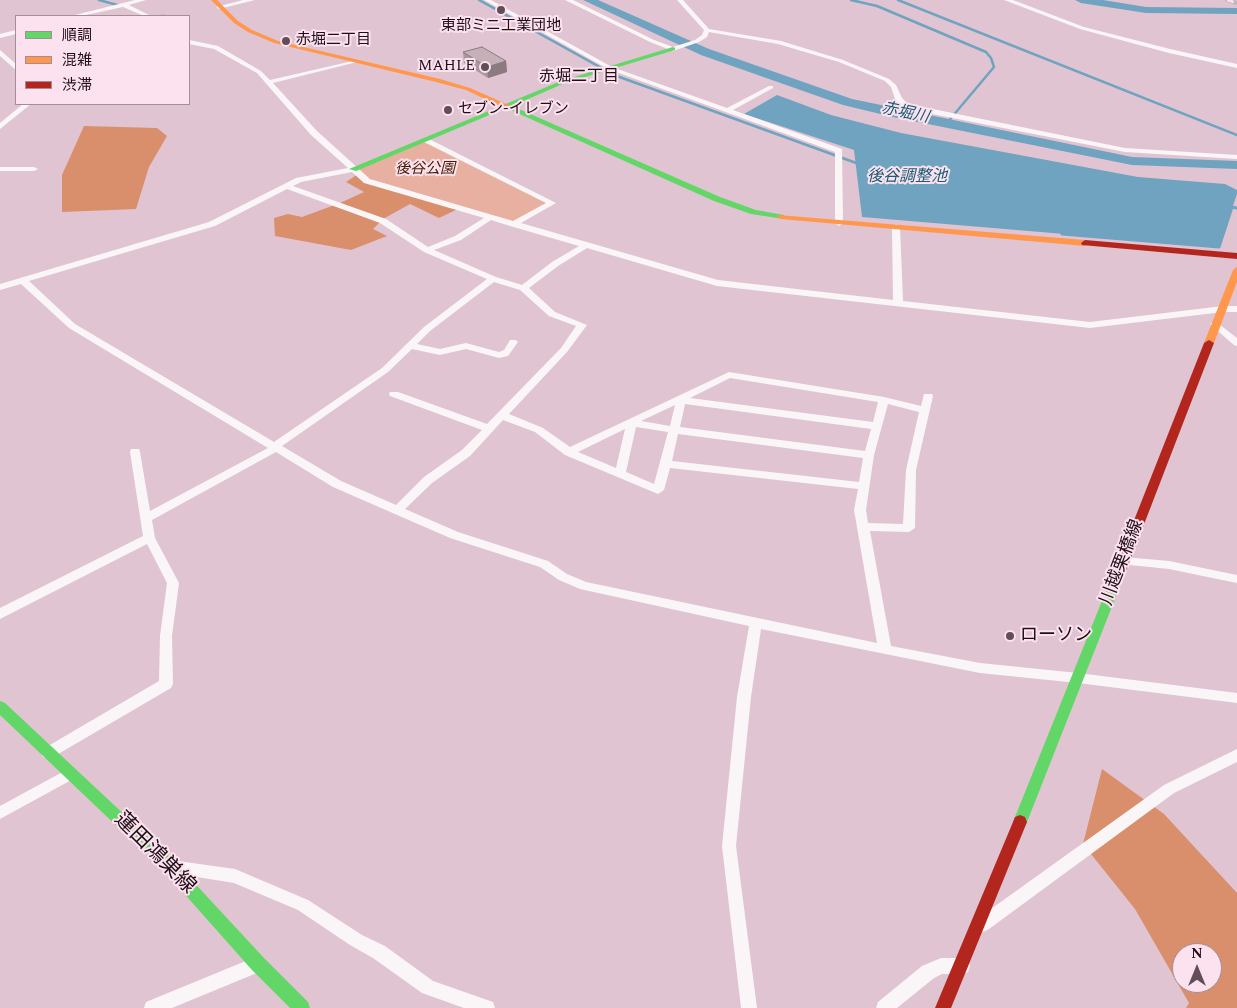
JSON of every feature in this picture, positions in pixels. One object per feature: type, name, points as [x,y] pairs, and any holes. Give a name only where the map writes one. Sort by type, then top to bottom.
[{"type":"street","points":[[78,15],[143,0]]},
{"type":"street","points":[[217,3],[252,0]]},
{"type":"street","points":[[487,0],[610,68],[839,151],[838,223]]},
{"type":"street","points":[[568,0],[652,41],[678,47]]},
{"type":"street","points":[[680,0],[708,30],[779,42],[841,61],[887,80],[894,86],[905,106],[912,108],[1125,150],[1237,157]]},
{"type":"street","points":[[1007,0],[1082,28],[1169,52],[1237,66]]},
{"type":"street","points":[[217,3],[250,31],[276,42],[456,85],[737,207],[786,218],[1237,256]]},
{"type":"street","points":[[122,4],[146,15]]},
{"type":"street","points":[[0,287],[212,224],[286,186],[311,176],[353,169],[563,82],[697,41],[705,36],[708,30]]},
{"type":"street","points":[[0,36],[15,32]]},
{"type":"street","points":[[190,42],[216,47],[259,72],[314,133],[367,181],[718,283],[1090,325],[1223,309],[1237,309]]},
{"type":"street","points":[[0,52],[15,67]]},
{"type":"street","points":[[268,82],[355,61]]},
{"type":"street","points":[[726,111],[771,87]]},
{"type":"street","points":[[0,127],[26,105]]},
{"type":"street","points":[[424,140],[552,203],[513,224]]},
{"type":"street","points":[[0,169],[34,169]]},
{"type":"street","points":[[286,186],[383,221],[428,250],[492,279],[523,288],[552,314],[582,325],[564,350],[503,416],[466,453],[428,480],[399,509]]},
{"type":"street","points":[[428,250],[458,238],[490,217]]},
{"type":"street","points":[[896,228],[898,304]]},
{"type":"street","points":[[523,288],[555,264],[586,245]]},
{"type":"street","name":"川越栗橋線","points":[[943,1008],[962,966],[1078,678],[1237,270]]},
{"type":"street","points":[[146,518],[275,447],[385,370],[427,329],[492,279]]},
{"type":"street","points":[[23,281],[72,326],[337,484],[399,509],[454,535],[544,564],[563,577],[584,586],[885,650],[980,668],[1237,698]]},
{"type":"street","points":[[1215,324],[1237,343]]},
{"type":"street","points":[[410,346],[440,352],[466,346],[505,354],[512,342]]},
{"type":"street","points":[[569,452],[681,400],[729,375],[884,400],[924,410]]},
{"type":"street","points":[[394,394],[490,429]]},
{"type":"street","points":[[863,528],[909,528],[911,470],[928,396]]},
{"type":"street","points":[[503,416],[539,430],[569,452],[658,490],[681,400]]},
{"type":"street","points":[[681,400],[877,426]]},
{"type":"street","points":[[884,400],[869,454],[860,510],[885,650]]},
{"type":"street","points":[[632,423],[869,454]]},
{"type":"street","points":[[620,474],[632,423]]},
{"type":"street","points":[[48,753],[166,684],[166,636],[173,583],[149,538],[135,452]]},
{"type":"street","points":[[666,464],[863,486]]},
{"type":"street","points":[[0,614],[149,538]]},
{"type":"street","points":[[1124,561],[1169,565],[1237,579]]},
{"type":"street","points":[[748,1008],[729,846],[744,697],[756,623]]},
{"type":"street","name":"蓮田鴻巣線","points":[[0,707],[170,867],[258,964],[302,1008]]},
{"type":"street","points":[[977,928],[1169,789],[1237,755]]},
{"type":"street","points":[[0,813],[70,774]]},
{"type":"street","points":[[170,867],[235,876],[303,905],[356,940],[379,952],[428,987],[487,1008]]},
{"type":"street","points":[[152,1008],[258,964]]},
{"type":"street","points":[[884,1008],[928,972],[941,966],[962,966]]},
{"type":"street","name":"川越栗橋線","points":[[950,1008],[962,966]]},
{"type":"green space","name":"後谷公園","points":[[424,140],[552,203],[513,224],[367,181],[353,169]]},
{"type":"shaded area","points":[[84,126],[157,128],[167,136],[149,167],[136,209],[62,212],[62,175]]},
{"type":"shaded area","points":[[358,174],[404,192],[460,208],[439,218],[410,204],[383,219],[373,229],[387,236],[351,250],[275,236],[274,218],[288,214],[302,217],[364,192],[346,182]]},
{"type":"shaded area","points":[[1102,769],[1164,814],[1237,893],[1237,1008],[1186,1008],[1189,1003],[1183,993],[1222,993],[1222,943],[1172,943],[1172,973],[1135,909],[1083,844]]},
{"type":"water","name":"後谷調整池","points":[[777,95],[831,115],[901,133],[1138,177],[1225,184],[1237,190],[1237,194],[1219,247],[862,217],[854,150],[744,114]]},
{"type":"building","points":[[482,47],[506,61],[487,67],[463,52]]},
{"type":"waterway","points":[[99,0],[121,6]]},
{"type":"waterway","points":[[479,0],[614,75],[859,164]]},
{"type":"waterway","name":"赤堀川","points":[[589,0],[705,52],[848,102],[893,113],[1132,161],[1237,165]]},
{"type":"waterway","points":[[851,0],[877,6],[986,52],[991,58],[994,67],[946,124]]},
{"type":"waterway","points":[[898,0],[1237,135]]},
{"type":"waterway","points":[[1081,0],[1146,10],[1237,11]]},
{"type":"waterway","points":[[1062,234],[1219,247],[1232,207],[1237,208]]},
{"type":"railway","points":[[1227,0],[1237,3]]},
{"type":"traffic: fast","points":[[353,169],[563,82],[673,49]]},
{"type":"traffic: fast","points":[[509,107],[717,199],[754,212],[781,217]]},
{"type":"traffic: fast","points":[[1020,822],[1120,571]]},
{"type":"traffic: fast","points":[[0,707],[170,867],[258,964],[302,1008]]},
{"type":"traffic: slow","points":[[214,0],[236,22],[250,31],[276,42],[438,80],[468,89],[509,107]]},
{"type":"traffic: slow","points":[[781,217],[1085,243]]},
{"type":"traffic: slow","points":[[1209,343],[1237,270]]},
{"type":"traffic: jam","points":[[1085,243],[1237,256]]},
{"type":"traffic: jam","points":[[1120,571],[1209,343]]},
{"type":"traffic: jam","points":[[943,1008],[1020,822]]},
{"type":"place","name":"東部ミニ工業団地","points":[[501,10]]},
{"type":"place","name":"赤堀二丁目","points":[[286,41]]},
{"type":"place","name":"MAHLE","points":[[485,67]]},
{"type":"place","name":"セブン-イレブン","points":[[448,110]]},
{"type":"place","name":"ローソン","points":[[1010,636]]},
{"type":"district","name":"赤堀二丁目","points":[[579,78]]}]
